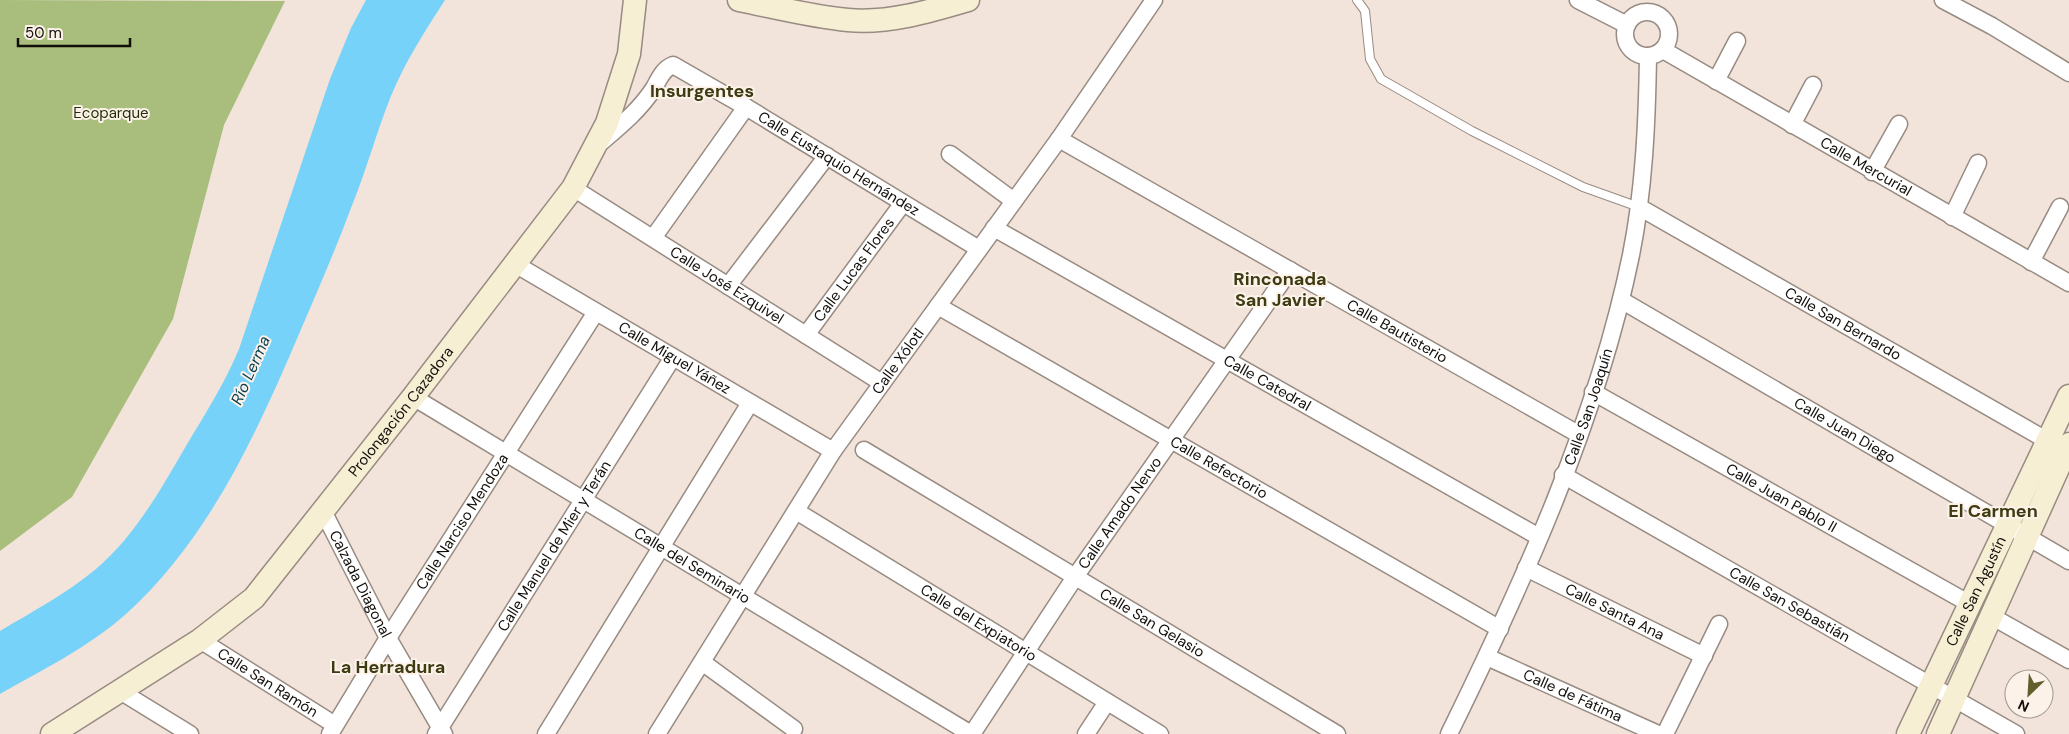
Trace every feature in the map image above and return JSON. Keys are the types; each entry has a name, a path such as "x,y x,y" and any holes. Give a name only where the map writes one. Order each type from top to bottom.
{"street":[{"name":"Prolongación Cazadora","path":"56,733 200,640 254,598 323,511 574,188 608,123 629,54 635,0"},
{"path":"739,0 849,21 930,12 968,0"},
{"name":"Calle Xólotl","path":"657,734 833,451 1059,139 1154,0"},
{"path":"1578,0 1627,25"},
{"path":"1943,0 1992,26 2069,73"},
{"path":"1644,7 1656,14 1667,25 1669,40 1655,53 1638,55 1627,44 1625,37 1627,25 1644,7"},
{"path":"1716,81 1737,41"},
{"name":"Calle San Joaquín","path":"1449,734 1500,629 1539,537 1593,392 1621,300 1639,207 1655,53"},
{"name":"Calle Mercurial","path":"1655,53 1716,81 1872,172 2069,283"},
{"name":"Calle Eustaquio Hernández","path":"596,147 629,119 651,93 667,68 673,65 746,107 979,249"},
{"path":"1792,125 1813,85"},
{"path":"652,238 746,107"},
{"path":"1872,172 1899,124"},
{"name":"Calle Bautisterio","path":"1059,139 1578,434"},
{"path":"950,154 1014,201"},
{"path":"728,286 826,156"},
{"path":"1952,217 1978,163"},
{"name":"Calle José Ezquivel","path":"574,188 882,384"},
{"name":"Calle Lucas Flores","path":"806,335 903,203"},
{"name":"Calle San Bernardo","path":"1639,207 2063,448"},
{"path":"2031,262 2060,207"},
{"name":"Calle Catedral","path":"994,228 1539,537"},
{"name":"Calle Miguel Yáñez","path":"515,264 833,451"},
{"name":"Calle Amado Nervo","path":"972,734 1075,577 1290,270"},
{"name":"Calle Juan Diego","path":"1621,300 2069,560"},
{"name":"Calle Refectorio","path":"938,306 1500,629"},
{"name":"Calle Narciso Mendoza","path":"332,730 388,638 596,312"},
{"name":"Calle Manuel de Mier y Terán","path":"440,732 672,357"},
{"name":"Calle Juan Pablo II","path":"1593,392 1970,604"},
{"name":"Calle San Agustín","path":"1938,734 2027,536 2063,448 2069,396"},
{"name":"Calle del Seminario","path":"413,397 972,734"},
{"path":"546,734 750,402"},
{"name":"Calle San Agustín","path":"1908,734 2008,525 2063,448"},
{"name":"Calle San Gelasio","path":"864,450 1337,734"},
{"name":"Calle San Sebastián","path":"1563,475 2016,734"},
{"name":"Calzada Diagonal","path":"323,511 388,638 440,732"},
{"name":"Calle del Expiatorio","path":"796,511 1160,734"},
{"name":"Calle Santa Ana","path":"1526,568 1704,656"},
{"path":"1991,616 2069,660"},
{"path":"1665,734 1719,624"},
{"name":"Calle San Ramón","path":"200,640 332,730"},
{"name":"Calle de Fátima","path":"1487,657 1658,734"},
{"path":"702,662 794,729"},
{"path":"120,691 190,734"},
{"path":"1086,734 1108,702"}],"lane":[{"path":"1357,0 1365,11 1370,59 1381,79 1472,131 1583,187 1639,207"}],"green space":[{"name":"Ecoparque","path":"0,0 285,1 224,125 173,319 72,497 0,551"}],"water":[{"name":"Río Lerma","path":"366,0 445,0 416,47 397,83 332,256 283,372 247,447 205,520 182,553 155,585 126,614 97,637 0,694 0,631 85,578 123,542 157,495 221,386 239,349 330,79 351,28"}],"district":[{"name":"Insurgentes","path":"702,91"},
{"name":"Rinconada San Javier","path":"1280,289"},
{"name":"El Carmen","path":"1993,511"},
{"name":"La Herradura","path":"388,667"}]}
